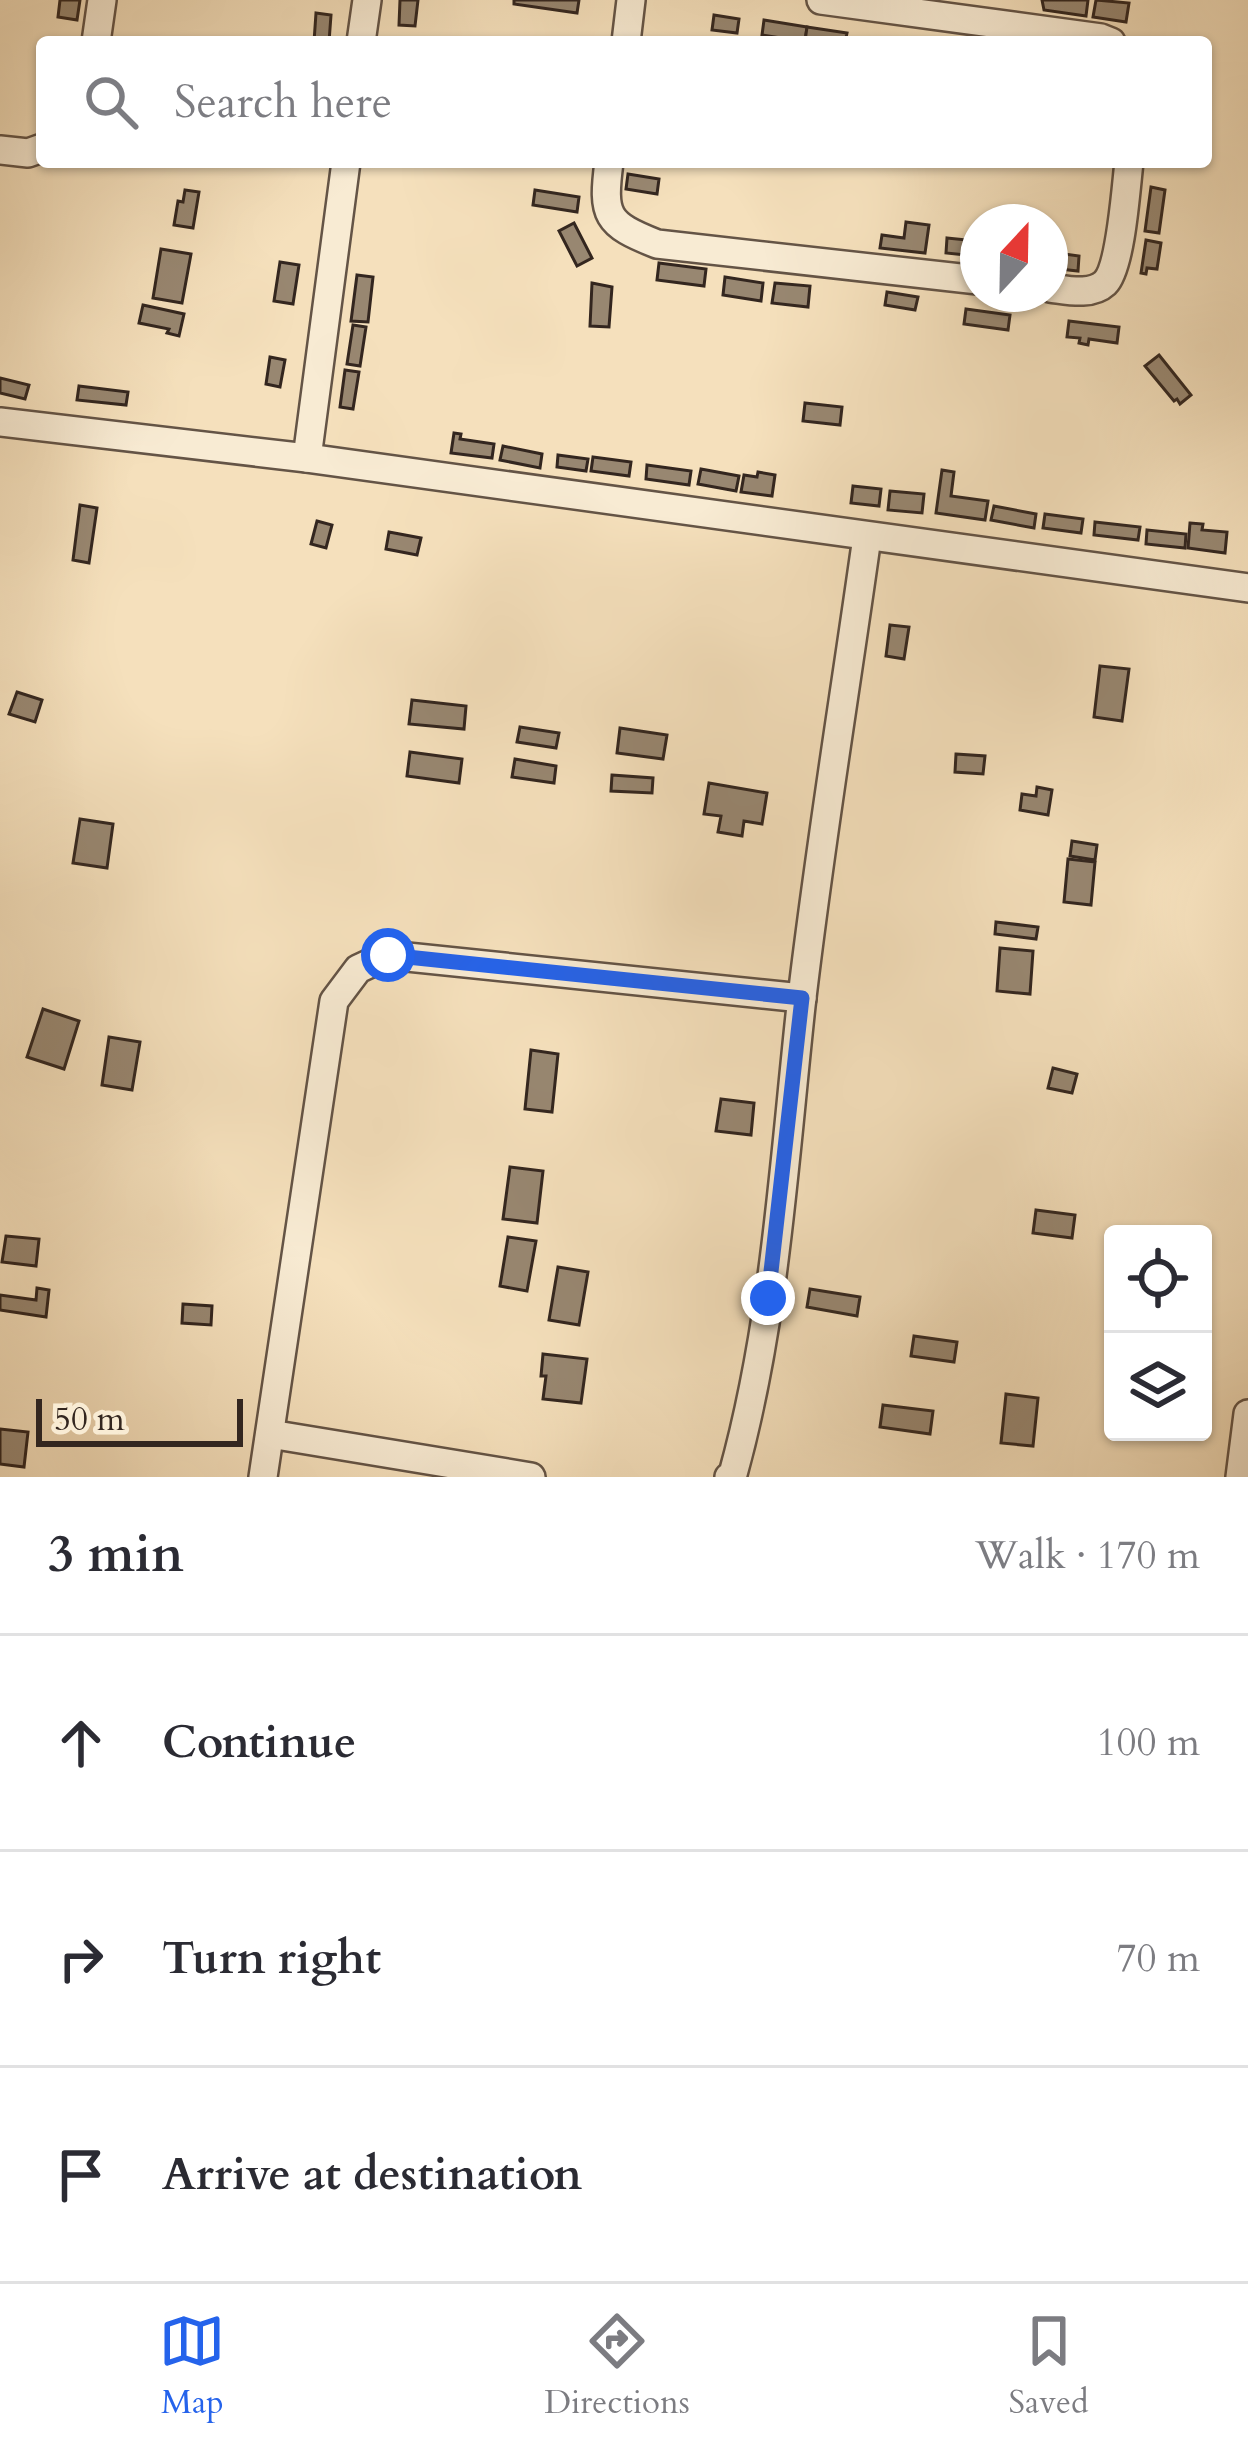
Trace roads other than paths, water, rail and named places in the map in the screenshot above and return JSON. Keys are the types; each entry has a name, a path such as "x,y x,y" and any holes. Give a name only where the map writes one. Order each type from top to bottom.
{"street":[{"path":"97,36 102,0"},
{"path":"363,36 367,0"},
{"path":"627,36 632,0"},
{"path":"821,0 1086,36"},
{"path":"0,150 36,150"},
{"path":"308,458 345,168"},
{"path":"608,168 604,194 611,219 657,244 960,278"},
{"path":"1068,290 1084,292 1106,283 1117,260 1128,168"},
{"path":"0,422 308,458 1248,588"},
{"path":"729,1477 746,1430 768,1298 802,998 867,537"},
{"path":"263,1477 334,1001 358,968 388,955 802,998"},
{"path":"1240,1477 1248,1414"},
{"path":"270,1434 531,1477"}]}
